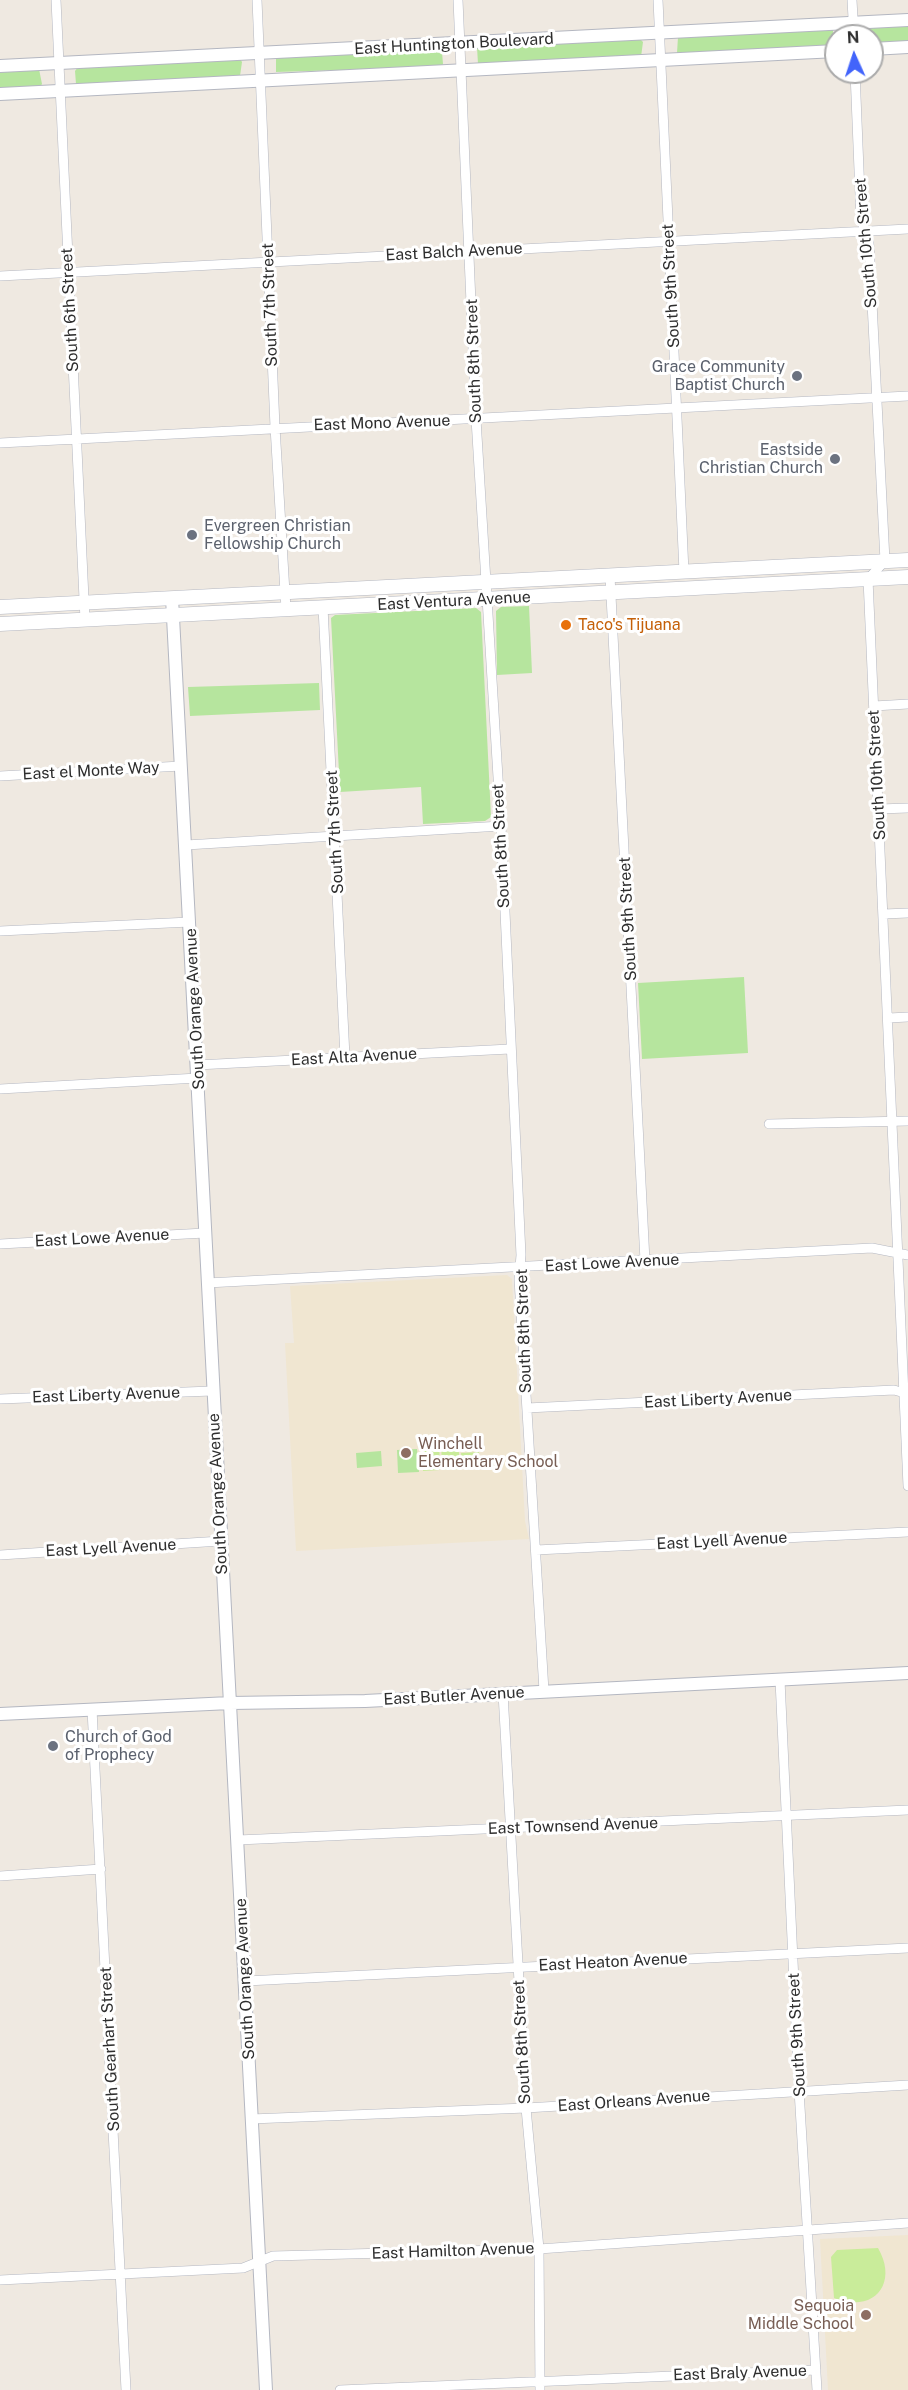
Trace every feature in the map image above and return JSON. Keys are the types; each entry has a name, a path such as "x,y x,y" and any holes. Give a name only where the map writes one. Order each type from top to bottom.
{"main road":[{"name":"East Ventura Avenue","path":"0,607 908,560"},
{"name":"East Ventura Avenue","path":"0,624 908,577"}],"street":[{"name":"South 6th Street","path":"56,0 85,620"},
{"name":"South 7th Street","path":"257,0 274,427 286,609"},
{"name":"South 8th Street","path":"458,0 471,250 476,419 501,826 527,1408 544,1691"},
{"name":"South 9th Street","path":"658,0 684,572"},
{"path":"852,0 854,24"},
{"name":"East Huntington Boulevard","path":"884,24 908,20"},
{"name":"East Huntington Boulevard","path":"0,66 660,33 824,30"},
{"path":"884,48 908,47"},
{"name":"East Huntington Boulevard","path":"0,94 824,52"},
{"name":"South 10th Street","path":"855,84 861,219 868,243 885,561"},
{"name":"East Balch Avenue","path":"0,276 908,228"},
{"name":"East Mono Avenue","path":"0,443 274,427 476,419 908,396"},
{"path":"868,579 885,561"},
{"name":"South 9th Street","path":"610,576 645,1261"},
{"name":"South 10th Street","path":"868,579 889,1018 897,1252 906,1394 908,1486"},
{"name":"South Orange Avenue","path":"172,598 175,615 212,1391 246,1981 266,2390"},
{"name":"South 7th Street","path":"323,607 345,1057"},
{"path":"874,706 908,704"},
{"name":"East el Monte Way","path":"0,776 181,766"},
{"path":"879,809 908,808"},
{"path":"186,845 501,826"},
{"path":"884,914 908,913"},
{"path":"0,931 190,922"},
{"path":"889,1018 908,1017"},
{"name":"East Alta Avenue","path":"0,1089 345,1057 510,1049"},
{"path":"770,1124 908,1120"},
{"name":"East Lowe Avenue","path":"0,1244 205,1233"},
{"name":"East Lowe Avenue","path":"207,1283 872,1248 908,1254"},
{"name":"East Liberty Avenue","path":"527,1408 894,1390 906,1394"},
{"name":"East Liberty Avenue","path":"0,1399 212,1391"},
{"name":"East Lyell Avenue","path":"536,1550 908,1532"},
{"name":"East Lyell Avenue","path":"0,1555 221,1542"},
{"name":"East Butler Avenue","path":"0,1714 230,1703 365,1701 908,1673"},
{"name":"South 9th Street","path":"780,1680 799,2090 817,2390"},
{"name":"South 8th Street","path":"503,1694 526,2108 539,2249 540,2385"},
{"name":"South Gearhart Street","path":"92,1709 126,2390"},
{"name":"East Townsend Avenue","path":"238,1840 908,1810"},
{"path":"0,1876 101,1869"},
{"name":"East Heaton Avenue","path":"246,1981 908,1948"},
{"name":"East Orleans Avenue","path":"251,2119 526,2108 908,2085"},
{"name":"East Hamilton Avenue","path":"0,2280 243,2268 273,2256 539,2249 807,2228 908,2223"},
{"name":"East Braly Avenue","path":"340,2390 540,2385 816,2370"}],"shaded area":[{"name":"Winchell Elementary School","path":"507,1275 512,1279 525,1521 529,1539 296,1551 285,1343 294,1343 290,1286"},
{"name":"Sequoia Middle School","path":"908,2235 908,2390 828,2390 820,2239"}],"green space":[{"path":"908,25 908,43 884,44 884,26"},
{"path":"824,29 824,47 677,53 678,37"},
{"path":"640,39 643,42 641,57 478,64 477,47"},
{"path":"438,49 442,52 441,67 276,72 276,58"},
{"path":"240,59 242,62 240,76 76,84 75,71 78,67"},
{"path":"39,69 42,84 40,87 0,90 0,71"},
{"path":"529,606 532,673 497,675 496,611 501,607"},
{"path":"476,608 481,612 491,817 485,821 423,824 421,787 340,792 331,618 335,615"},
{"path":"319,683 320,710 190,716 188,687"},
{"path":"744,977 748,1053 642,1059 638,983"},
{"path":"458,1438 460,1469 442,1470 441,1439"},
{"path":"439,1439 440,1470 423,1471 421,1440"},
{"path":"417,1449 419,1472 398,1473 397,1450"},
{"path":"381,1451 382,1466 357,1468 356,1453"},
{"path":"479,1452 480,1468 462,1469 461,1453"},
{"path":"878,2248 884,2261 885,2273 884,2284 879,2292 871,2299 860,2302 848,2302 834,2298 831,2257 837,2250"}],"place":[{"name":"Grace Community Baptist Church","path":"797,376"},
{"name":"Eastside Christian Church","path":"835,459"},
{"name":"Evergreen Christian Fellowship Church","path":"192,535"},
{"name":"Taco's Tijuana","path":"566,625"},
{"name":"Winchell Elementary School","path":"406,1453"},
{"name":"Church of God of Prophecy","path":"53,1746"},
{"name":"Sequoia Middle School","path":"866,2315"}]}
